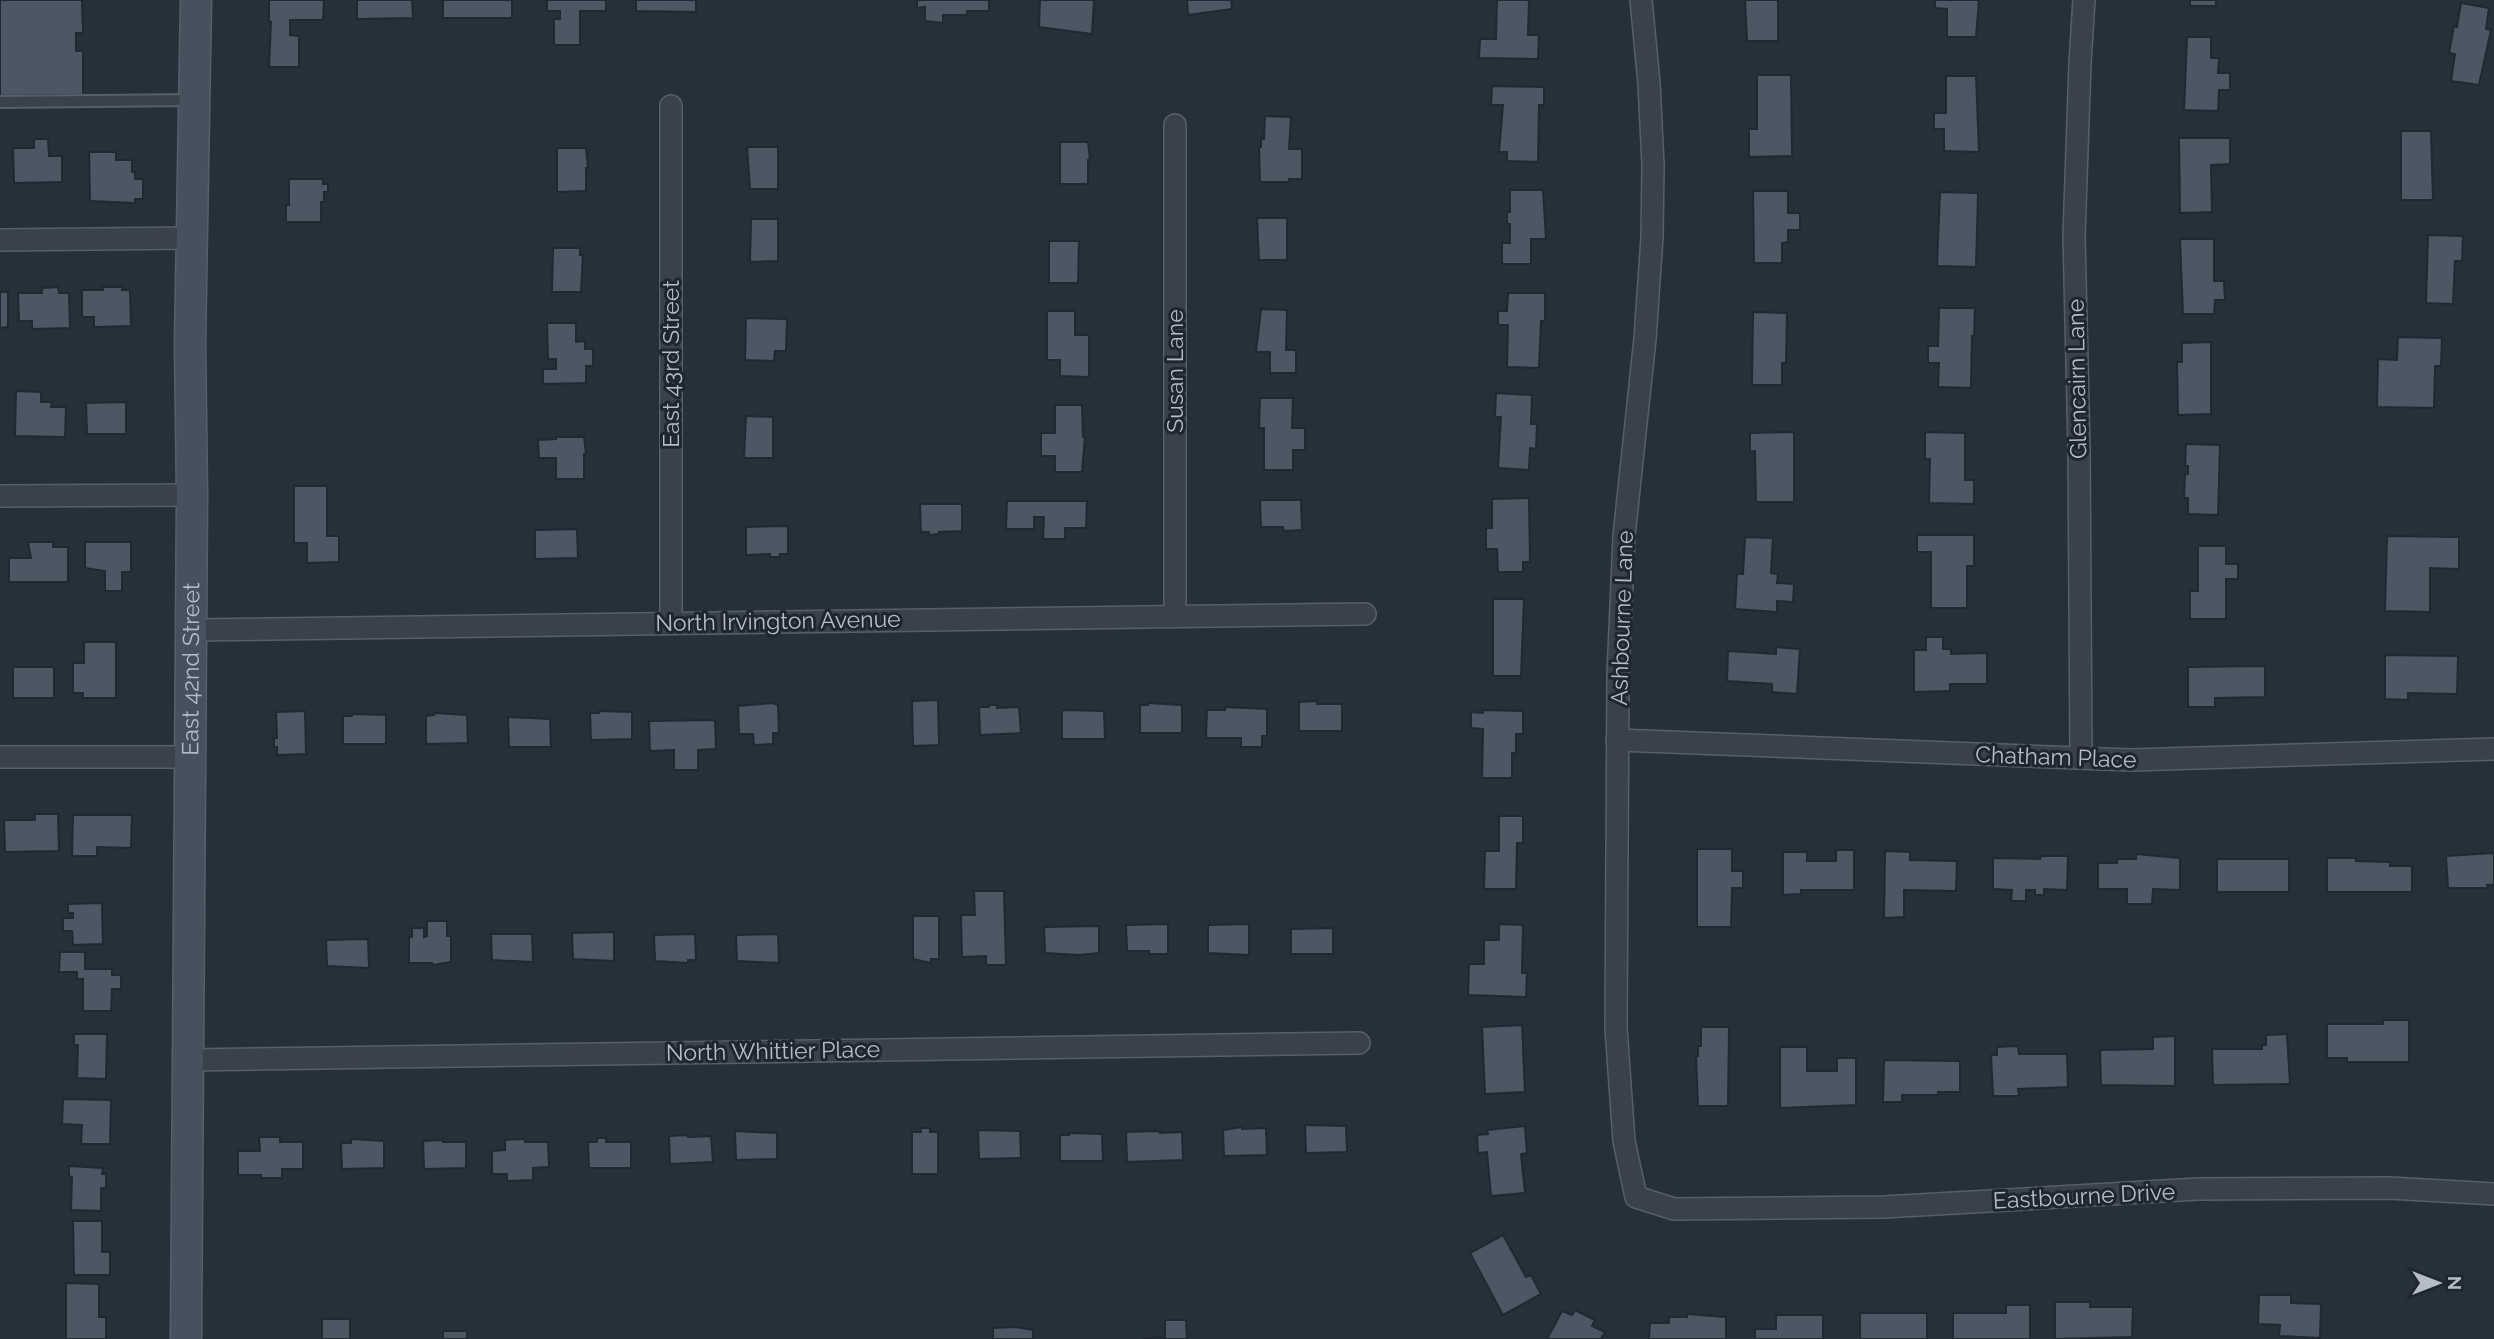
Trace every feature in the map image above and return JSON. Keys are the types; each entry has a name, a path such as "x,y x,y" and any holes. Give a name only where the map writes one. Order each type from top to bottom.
{"street":[{"name":"East 42nd Street","path":"186,1339 192,630 191,343 196,0"},
{"name":"Ashbourne Lane","path":"1641,0 1653,165 1652,237 1624,536 1617,740 1616,1028 1624,1141 1636,1197 1674,1209"},
{"name":"Glencairn Lane","path":"2081,758 2079,448 2074,236 2084,0"},
{"name":"East 43rd Street","path":"671,106 671,623"},
{"name":"Susan Lane","path":"1175,125 1175,616"},
{"path":"0,240 192,237"},
{"path":"0,496 192,495"},
{"name":"North Irvington Avenue","path":"192,630 1365,614"},
{"name":"Chatham Place","path":"1617,740 2131,760 2494,749"},
{"path":"0,757 191,757"},
{"name":"North Whittier Place","path":"188,1060 1359,1043"},
{"name":"Eastbourne Drive","path":"1674,1209 1884,1207 2198,1189 2390,1188 2494,1194"}],"lane":[{"path":"0,102 196,100"}],"building":[{"path":"0,0 82,0 83,33 76,33 76,51 83,51 83,95 0,96"},
{"path":"269,0 324,0 323,20 290,20 290,35 299,36 299,67 269,67"},
{"path":"357,0 412,0 413,18 357,19"},
{"path":"443,0 512,0 512,18 443,18"},
{"path":"547,0 606,0 606,11 580,11 580,45 554,45 554,19 560,19 560,11 547,11"},
{"path":"636,0 696,0 696,12 636,11"},
{"path":"917,0 989,0 989,11 943,15 943,23 925,21 925,7 917,8"},
{"path":"1040,0 1094,0 1092,34 1039,27"},
{"path":"1187,0 1231,0 1232,9 1188,15"},
{"path":"1497,0 1529,0 1528,35 1539,35 1538,59 1479,58 1480,39 1496,39"},
{"path":"1745,0 1778,0 1778,41 1747,41"},
{"path":"1935,0 1979,0 1976,37 1947,37 1947,9 1935,8"},
{"path":"2190,0 2216,0 2216,6 2190,6"},
{"path":"2461,3 2489,8 2486,29 2491,30 2479,85 2451,81 2455,54 2449,53"},
{"path":"2187,37 2211,37 2211,58 2219,58 2218,73 2230,73 2230,90 2219,90 2218,111 2184,110"},
{"path":"1757,75 1791,75 1792,156 1749,157 1749,129 1757,129"},
{"path":"1946,76 1976,76 1979,152 1944,151 1944,129 1934,129 1934,113 1946,113"},
{"path":"1492,86 1544,87 1544,105 1539,105 1538,162 1507,161 1507,152 1499,152 1503,105 1491,105"},
{"path":"1265,116 1291,117 1289,149 1302,149 1302,179 1260,182 1259,147 1261,139 1264,139"},
{"path":"2401,131 2431,131 2433,200 2401,200"},
{"path":"2179,138 2230,138 2230,164 2211,165 2212,212 2180,213"},
{"path":"34,139 48,139 49,156 62,156 62,182 14,183 13,148 34,148"},
{"path":"1060,142 1088,142 1088,184 1060,184"},
{"path":"747,147 778,147 778,189 750,189"},
{"path":"557,148 586,148 586,191 557,192"},
{"path":"89,152 116,152 116,160 132,160 135,179 143,179 143,199 135,199 135,203 90,201"},
{"path":"289,179 323,179 323,184 328,184 328,192 324,192 324,202 321,202 321,222 286,222"},
{"path":"1510,190 1543,190 1546,239 1531,239 1531,264 1502,264 1502,243 1510,243 1507,212 1510,212"},
{"path":"1753,191 1788,191 1788,213 1800,213 1800,230 1788,230 1788,242 1782,243 1782,263 1754,263"},
{"path":"1940,192 1978,193 1976,267 1937,266"},
{"path":"1257,218 1287,218 1287,260 1259,260"},
{"path":"751,219 778,219 778,261 750,262"},
{"path":"2428,235 2463,236 2462,261 2455,261 2453,304 2426,303"},
{"path":"2180,239 2214,239 2214,281 2224,281 2225,300 2215,300 2214,314 2183,314"},
{"path":"1049,241 1079,241 1078,283 1049,283"},
{"path":"553,248 580,248 580,255 583,255 581,292 552,292"},
{"path":"58,287 59,293 69,293 70,328 32,329 32,321 19,321 18,293 42,293 42,288"},
{"path":"102,287 122,287 122,290 130,290 131,326 94,327 94,317 82,317 82,290 103,290"},
{"path":"0,292 8,292 8,327 0,328"},
{"path":"1508,293 1545,293 1545,321 1541,321 1539,368 1507,367 1508,325 1498,325 1498,311 1507,311"},
{"path":"1939,308 1975,308 1971,388 1938,387 1939,363 1928,363 1928,346 1938,346"},
{"path":"1261,309 1287,310 1286,350 1296,350 1296,373 1270,373 1270,352 1256,352"},
{"path":"1047,311 1075,311 1075,335 1089,335 1089,377 1060,376 1060,360 1047,360"},
{"path":"1753,312 1787,313 1786,363 1782,363 1782,385 1752,385"},
{"path":"746,318 787,319 786,351 775,351 774,361 745,360"},
{"path":"547,323 576,323 576,342 585,341 585,349 593,349 593,366 586,366 586,383 543,384 543,369 556,369 556,359 548,359"},
{"path":"2398,337 2442,338 2441,366 2435,366 2434,408 2377,407 2378,359 2397,360"},
{"path":"2211,342 2211,414 2178,415 2177,362 2182,362 2182,343"},
{"path":"16,391 41,392 41,402 52,402 51,407 66,407 65,437 15,436"},
{"path":"1496,393 1532,395 1531,424 1537,424 1536,449 1530,448 1529,470 1498,468 1501,417 1495,417"},
{"path":"1260,398 1293,398 1292,428 1305,428 1305,450 1293,450 1293,470 1264,470 1264,428 1259,428"},
{"path":"126,402 126,434 87,434 86,403"},
{"path":"1055,405 1082,405 1085,437 1082,472 1055,472 1055,456 1041,456 1041,433 1055,433"},
{"path":"746,416 773,417 773,458 744,458"},
{"path":"1794,432 1794,502 1756,502 1755,451 1750,452 1750,433"},
{"path":"1925,432 1965,433 1965,480 1974,480 1974,504 1929,503 1930,459 1925,459"},
{"path":"584,437 584,479 556,479 556,458 539,458 538,440"},
{"path":"2186,444 2220,445 2218,515 2188,514 2188,498 2184,498 2185,474 2188,474 2188,466 2185,466"},
{"path":"294,486 327,486 327,536 339,536 339,562 307,563 307,543 294,543"},
{"path":"1529,498 1530,562 1523,562 1523,572 1498,572 1497,549 1486,549 1486,528 1492,528 1492,499"},
{"path":"1260,500 1301,500 1302,530 1284,531 1283,527 1261,527"},
{"path":"1007,501 1087,501 1086,528 1065,528 1065,539 1043,539 1044,517 1034,517 1034,529 1006,529"},
{"path":"920,504 962,504 962,531 929,535 929,532 921,532"},
{"path":"788,526 788,554 780,554 780,557 770,557 770,554 746,555 746,527"},
{"path":"577,529 578,558 535,559 535,530"},
{"path":"1917,535 1974,535 1974,566 1967,566 1967,608 1931,608 1931,552 1917,552"},
{"path":"2387,536 2459,537 2459,569 2430,568 2430,612 2385,611"},
{"path":"1745,537 1773,538 1771,573 1778,574 1777,583 1794,584 1793,602 1777,601 1777,612 1735,609 1737,574 1743,574"},
{"path":"28,542 53,542 53,547 68,547 68,582 9,582 9,558 31,558"},
{"path":"85,542 131,542 131,572 122,572 122,591 105,591 105,571 85,568"},
{"path":"2198,546 2226,546 2226,564 2238,564 2238,579 2226,579 2226,619 2190,619 2190,591 2198,591"},
{"path":"1493,599 1524,599 1521,676 1493,676"},
{"path":"1926,637 1943,637 1943,649 1951,649 1951,654 1987,653 1987,684 1950,684 1950,691 1914,692 1914,650 1926,650"},
{"path":"84,642 116,642 116,698 83,698 83,693 73,693 73,663 84,663"},
{"path":"1776,647 1800,649 1797,694 1772,692 1772,684 1727,681 1728,651 1776,654"},
{"path":"2385,655 2458,656 2457,694 2408,693 2408,700 2385,699"},
{"path":"2265,666 2265,697 2215,698 2215,707 2188,707 2188,667"},
{"path":"13,667 54,667 54,698 13,698"},
{"path":"938,700 939,745 913,746 912,701"},
{"path":"1317,701 1317,704 1342,704 1342,731 1299,731 1299,702"},
{"path":"773,703 778,705 779,733 773,733 773,744 754,745 753,734 739,734 738,706"},
{"path":"997,705 997,708 1019,707 1021,733 980,735 979,707"},
{"path":"1140,705 1182,705 1182,733 1140,733"},
{"path":"1225,707 1267,709 1267,736 1262,736 1262,747 1241,747 1241,738 1206,738 1207,710 1225,710"},
{"path":"1062,710 1104,711 1105,739 1062,739"},
{"path":"1483,710 1523,711 1523,734 1516,734 1516,753 1512,753 1512,778 1482,778 1483,729 1471,728 1471,712 1483,713"},
{"path":"305,711 306,754 277,755 277,747 274,747 274,738 277,738 276,712"},
{"path":"632,712 632,739 591,740 590,713"},
{"path":"434,713 467,715 468,743 426,744 426,716"},
{"path":"386,715 386,744 343,744 343,716"},
{"path":"508,717 550,719 551,747 509,747"},
{"path":"715,720 716,749 698,750 698,770 674,770 674,750 650,751 649,721"},
{"path":"35,814 58,814 59,851 5,852 4,820 35,820"},
{"path":"73,815 132,815 131,848 97,847 97,856 72,856"},
{"path":"1499,816 1523,816 1523,843 1517,843 1516,889 1484,889 1485,851 1499,851"},
{"path":"1697,849 1732,849 1732,871 1743,871 1743,888 1732,888 1731,927 1697,927"},
{"path":"1836,850 1854,850 1854,890 1801,890 1801,894 1783,895 1783,852 1807,852 1807,861 1836,861"},
{"path":"1885,851 1910,852 1910,860 1957,861 1956,891 1904,890 1904,917 1884,918"},
{"path":"2494,853 2494,885 2487,885 2488,888 2448,888 2446,856"},
{"path":"2136,854 2180,858 2180,890 2153,889 2152,904 2127,904 2127,889 2098,889 2098,863 2136,859"},
{"path":"2041,856 2068,856 2067,890 2044,889 2044,895 2035,895 2035,890 2026,890 2026,901 2011,901 2012,890 1993,889 1993,858 2040,859"},
{"path":"2327,858 2356,858 2356,861 2390,862 2390,866 2412,866 2412,892 2327,892"},
{"path":"2217,859 2289,859 2289,892 2217,892"},
{"path":"974,891 1004,891 1006,965 986,965 986,956 962,957 961,915 975,915"},
{"path":"102,903 103,944 73,945 72,931 63,931 63,918 73,918 73,913 68,913 68,904"},
{"path":"913,916 939,916 939,959 931,959 931,963 913,959"},
{"path":"427,921 447,921 447,936 451,936 451,962 433,965 409,963 409,937 412,937 412,928 424,928 424,937 427,936"},
{"path":"1168,924 1168,954 1127,951 1126,925"},
{"path":"1249,924 1249,955 1208,953 1208,925"},
{"path":"1499,924 1523,925 1522,973 1527,973 1526,997 1468,995 1469,964 1484,964 1484,940 1499,940"},
{"path":"1099,926 1099,953 1045,953 1044,927"},
{"path":"1333,928 1333,954 1291,954 1291,929"},
{"path":"614,932 614,961 573,959 572,933"},
{"path":"491,934 532,934 533,962 492,960"},
{"path":"695,934 696,960 688,960 688,963 655,961 654,935"},
{"path":"778,934 779,963 737,961 736,935"},
{"path":"368,939 369,968 327,966 326,940"},
{"path":"60,952 85,952 85,969 112,969 112,975 121,975 121,989 112,989 111,1011 83,1011 83,979 77,979 77,972 59,972"},
{"path":"2383,1020 2409,1020 2409,1062 2347,1062 2347,1058 2327,1058 2327,1024 2383,1024"},
{"path":"1522,1025 1525,1092 1485,1094 1482,1027"},
{"path":"1701,1027 1729,1027 1728,1106 1698,1106 1696,1056 1698,1046 1701,1046"},
{"path":"74,1034 107,1034 106,1079 77,1078 78,1045 74,1045"},
{"path":"2287,1034 2290,1084 2213,1085 2212,1049 2262,1049 2262,1045 2266,1045 2266,1035"},
{"path":"2175,1036 2175,1086 2101,1085 2100,1050 2153,1049 2153,1037"},
{"path":"2018,1046 2019,1054 2067,1054 2068,1087 2018,1089 2019,1096 1993,1096 1991,1055 1997,1055 1997,1047"},
{"path":"1780,1047 1807,1047 1807,1071 1837,1071 1837,1058 1856,1058 1856,1105 1780,1108"},
{"path":"1884,1060 1960,1061 1960,1092 1902,1095 1902,1102 1883,1102"},
{"path":"63,1099 111,1100 110,1144 81,1144 82,1125 62,1124"},
{"path":"1305,1125 1346,1126 1347,1152 1306,1153"},
{"path":"1525,1126 1527,1153 1521,1154 1525,1193 1491,1196 1487,1152 1478,1153 1477,1135 1488,1134 1487,1130"},
{"path":"1242,1127 1266,1128 1267,1155 1224,1156 1223,1130"},
{"path":"921,1128 938,1132 938,1174 912,1174 912,1132 921,1132"},
{"path":"978,1130 1020,1131 1021,1158 979,1159"},
{"path":"735,1131 777,1133 777,1159 736,1160"},
{"path":"1126,1132 1182,1132 1183,1160 1127,1162"},
{"path":"1102,1134 1103,1161 1060,1161 1060,1135"},
{"path":"669,1136 711,1136 713,1162 670,1164"},
{"path":"259,1137 280,1137 280,1142 303,1142 303,1169 282,1169 282,1178 238,1175 238,1151 260,1151"},
{"path":"597,1138 606,1138 606,1142 631,1142 631,1168 589,1168 588,1142 597,1142"},
{"path":"351,1139 384,1141 384,1168 342,1169 341,1143 351,1143"},
{"path":"525,1139 525,1142 548,1142 549,1167 533,1168 533,1180 507,1181 507,1174 492,1174 492,1151 505,1150 505,1140"},
{"path":"423,1141 466,1142 466,1168 424,1169"},
{"path":"69,1166 103,1168 106,1188 101,1188 101,1211 71,1210 72,1177 69,1176"},
{"path":"73,1221 102,1221 102,1252 110,1252 110,1275 74,1275"},
{"path":"1503,1235 1526,1277 1531,1275 1541,1294 1503,1315 1470,1253"},
{"path":"66,1283 99,1284 99,1317 106,1317 106,1339 66,1339"},
{"path":"2259,1295 2291,1295 2291,1303 2321,1304 2320,1338 2279,1336 2280,1325 2258,1324"},
{"path":"2055,1302 2090,1302 2090,1307 2133,1307 2132,1337 2055,1339"},
{"path":"2006,1305 2030,1305 2030,1339 1953,1339 1953,1313 2006,1313"},
{"path":"1575,1310 1595,1320 1592,1326 1605,1332 1601,1339 1547,1339 1562,1311 1572,1315"},
{"path":"1860,1313 1927,1313 1927,1339 1860,1339"},
{"path":"1687,1314 1726,1317 1726,1339 1649,1339 1650,1323 1669,1323 1669,1317 1687,1317"},
{"path":"1776,1315 1823,1315 1823,1339 1755,1339 1755,1329 1776,1329"},
{"path":"322,1319 350,1319 350,1339 322,1339"},
{"path":"1165,1320 1186,1320 1187,1339 1141,1339 1165,1337"},
{"path":"1016,1327 1033,1330 1033,1339 993,1339 993,1328"},
{"path":"443,1331 467,1331 467,1339 443,1339"}]}
